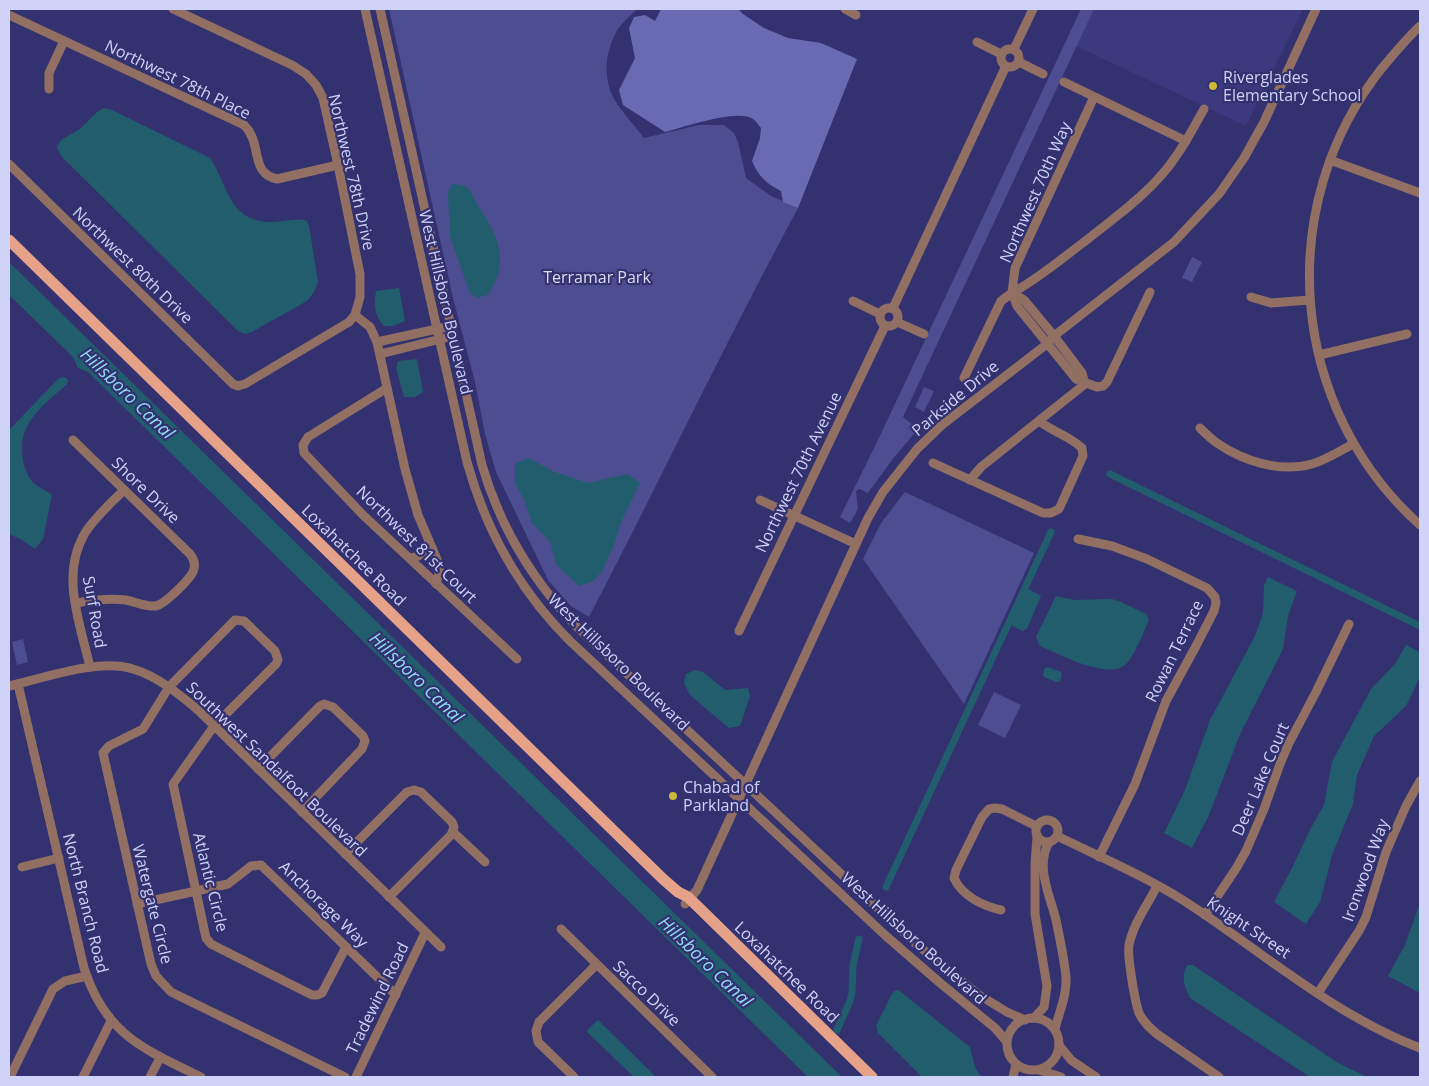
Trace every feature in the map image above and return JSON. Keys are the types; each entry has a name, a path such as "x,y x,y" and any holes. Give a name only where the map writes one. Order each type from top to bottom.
{"main road":[{"name":"Loxahatchee Road","path":"9,240 678,892 861,1077"},
{"name":"Loxahatchee Road","path":"687,902 872,1077"}],"street":[{"name":"Northwest 78th Drive","path":"174,9 292,65 306,74 316,85 322,98 338,166 360,274 360,297 355,314"},
{"name":"West Hillsboro Boulevard","path":"365,9 466,462 476,495 495,538 514,573 538,606 562,632 886,936 996,1028 1007,1042"},
{"name":"West Hillsboro Boulevard","path":"380,9 488,484 502,519 526,563 551,598 577,627 879,910 944,968 987,1000 1030,1019"},
{"path":"845,9 856,14"},
{"path":"1014,49 1033,9"},
{"name":"Parkside Drive","path":"687,902 697,890 868,518 883,492 917,449 942,425 1048,344 1054,336 1174,242 1219,194 1244,158 1264,122 1316,9"},
{"name":"Northwest 78th Place","path":"9,15 244,125 251,131 260,169 267,177 277,179 338,166"},
{"path":"1420,26 1371,82 1354,107 1340,135 1330,160 1313,221 1309,251 1309,300 1313,331 1326,384 1353,444 1392,497 1420,525"},
{"path":"49,89 50,73 64,41"},
{"path":"977,42 1001,54"},
{"path":"1001,54 1008,49 1014,49"},
{"path":"1001,54 1001,61 1006,66 1013,67 1018,62 1019,55 1014,49"},
{"path":"1018,62 1043,74"},
{"path":"893,308 1006,66"},
{"path":"1064,82 1186,141"},
{"name":"Northwest 70th Way","path":"1012,293 1015,268 1094,97"},
{"path":"964,378 1001,301 1034,281 1139,197 1158,179 1186,141 1204,109"},
{"path":"1330,160 1420,193"},
{"name":"Northwest 80th Drive","path":"9,164 233,384 238,386 245,384 335,331 349,322 355,314"},
{"path":"1012,293 1017,306 1027,310 1054,336 1075,370 1076,379 1096,387 1103,386 1107,382 1150,292"},
{"path":"1251,297 1271,303 1309,300"},
{"path":"853,301 880,314"},
{"path":"880,314 884,310 893,308"},
{"path":"880,314 881,322 885,326 890,327 897,322 898,313 893,308"},
{"path":"1027,310 1048,344 1075,370"},
{"path":"355,314 370,327 377,342 405,469 418,515 439,564 436,584"},
{"path":"897,322 924,334"},
{"path":"377,342 451,326"},
{"name":"Northwest 70th Avenue","path":"739,631 885,326"},
{"path":"1319,355 1407,334"},
{"path":"380,354 453,336"},
{"path":"970,480 981,467 1085,384"},
{"name":"Northwest 81st Court","path":"387,388 308,437 303,445 304,453 363,514 517,659"},
{"path":"933,462 1043,513 1051,513 1059,508 1083,456 1082,448 1075,441 1049,428 1039,420"},
{"path":"1200,428 1216,443 1232,452 1264,464 1279,467 1312,464 1353,444"},
{"name":"Shore Drive","path":"73,440 190,554 194,564 191,576 166,601 157,606 115,600 76,603"},
{"name":"Surf Road","path":"90,667 72,587 72,570 80,543 95,520 124,490"},
{"path":"760,500 856,544"},
{"name":"Rowan Terrace","path":"1078,539 1112,546 1147,559 1207,588 1215,597 1216,603 1196,646 1166,701 1135,784 1099,857"},
{"path":"411,558 420,556 427,550 429,541"},
{"name":"Atlantic Circle","path":"169,687 235,620 244,621 275,651 278,660 214,726 173,784 206,938 211,944 312,995 322,993 346,946"},
{"name":"Deer Lake Court","path":"1205,915 1246,851 1289,743 1349,624"},
{"name":"Southwest Sandalfoot Boulevard","path":"14,685 90,667 112,665 134,669 169,687 184,698 214,726 441,947"},
{"name":"North Branch Road","path":"14,685 59,858 87,976 95,994 111,1021 129,1039 160,1058 201,1077"},
{"name":"Watergate Circle","path":"169,687 143,729 109,746 103,754 151,964 156,976 163,986 171,992 345,1077"},
{"path":"258,769 324,704 333,707 363,736 365,740 362,750 302,812"},
{"name":"Ironwood Way","path":"1318,993 1359,931 1366,917 1388,845 1420,781"},
{"path":"345,854 412,790 420,792 452,822 453,832 485,862"},
{"path":"1001,910 982,904 960,887 954,878 956,870 982,817 989,809 1002,809 1036,826"},
{"path":"1036,826 1043,820 1052,821 1058,827 1057,836 1049,842 1044,855 1044,878 1057,923 1066,980 1064,1000 1055,1030"},
{"path":"1036,826 1037,837 1034,869 1035,914 1047,986 1044,1007 1030,1019 1018,1024 1012,1030 1007,1042 1009,1054 1026,1074 1046,1067 1057,1055 1060,1045"},
{"path":"389,897 453,832"},
{"name":"Knight Street","path":"1057,836 1157,886 1205,915 1365,1023 1420,1048"},
{"path":"1037,837 1042,841 1049,842"},
{"path":"22,867 59,858"},
{"name":"Anchorage Way","path":"137,904 228,884 252,866 260,865 396,995"},
{"path":"1157,886 1132,934 1129,945 1128,956 1139,1013 1148,1027 1156,1034 1219,1077"},
{"name":"Sacco Drive","path":"561,929 712,1077"},
{"name":"Tradewind Road","path":"356,1077 425,933"},
{"path":"574,1077 538,1042 536,1031 539,1022 596,965"},
{"path":"10,1077 53,989 65,981 87,976"},
{"path":"1030,1019 1046,1021 1055,1030 1060,1045 1072,1060 1096,1077"},
{"path":"83,1077 111,1021"},
{"path":"150,1077 160,1058"},
{"path":"1014,1077 1016,1064"},
{"path":"1040,1070 1061,1077"}],"shaded area":[{"path":"661,9 738,9 764,28 788,38 821,43 857,59 798,208 783,202 781,191 764,179 754,166 752,161 760,138 761,128 753,119 746,116 724,117 665,132 623,105 619,90 635,58 629,28 634,17 645,15 655,21"},
{"name":"Riverglades Elementary School","path":"1094,9 1303,9 1246,126 1076,46"}],"green space":[{"name":"Terramar Park","path":"389,9 637,9 620,26 614,37 608,54 607,80 613,97 644,138 699,125 724,125 734,133 738,142 746,178 771,196 798,208 589,617 571,606 548,580 496,472 485,434 475,382 453,298"},
{"path":"1081,9 1094,9 903,417 918,429 868,493 859,489 856,491 858,509 850,523 840,517"},
{"path":"1192,257 1202,262 1192,282 1182,278"},
{"path":"924,387 934,391 924,412 915,407"},
{"path":"905,492 1034,553 964,704 863,559 881,523"},
{"path":"23,639 28,662 17,665 12,642"},
{"path":"994,692 1021,705 1005,738 978,725"}],"water":[{"path":"104,108 112,110 210,158 230,199 245,215 255,220 269,222 307,221 318,282 314,292 307,301 252,332 245,334 238,331 61,156 57,147 61,140 80,129 97,112"},
{"path":"453,184 468,188 492,228 499,250 499,272 487,295 478,298 470,293 450,236 448,192"},
{"name":"Hillsboro Canal","path":"9,262 842,1077 808,1077 88,372 78,368 73,357 9,295"},
{"path":"399,288 405,321 393,326 384,326 378,318 376,310 376,291"},
{"path":"417,359 423,392 415,397 404,397 396,368 398,361"},
{"path":"65,377 68,380 67,384 43,406 29,423 22,442 23,460 28,476 35,484 52,495 43,539 35,549 9,534 9,430 59,378"},
{"path":"528,458 555,472 588,483 627,474 640,483 621,522 603,570 592,582 579,586 556,564 550,541 532,523 524,500 515,483 515,464"},
{"path":"1268,577 1297,591 1288,616 1283,649 1240,734 1209,815 1192,848 1164,833 1185,790 1210,720 1255,636 1263,613 1264,585"},
{"path":"1025,587 1041,596 1027,629 1023,631 1008,624"},
{"path":"1056,596 1074,600 1112,599 1146,614 1149,619 1147,624 1136,649 1126,664 1118,668 1096,668 1071,660 1040,646 1036,637"},
{"path":"1406,645 1420,652 1420,677 1406,706 1374,736 1357,775 1353,804 1332,855 1320,902 1306,924 1274,902 1324,805 1332,762 1371,689 1395,664"},
{"path":"1048,667 1061,672 1060,681 1056,682 1044,677 1045,668"},
{"path":"695,670 703,672 725,690 748,688 750,696 740,726 729,728 690,695 684,683 686,674"},
{"path":"1420,903 1420,993 1388,976 1405,945"},
{"path":"1187,965 1193,965 1338,1063 1367,1077 1310,1077 1190,998 1184,982"},
{"path":"897,990 970,1047 975,1067 981,1077 922,1077 878,1033 876,1026 893,992"},
{"path":"598,1020 656,1077 634,1077 588,1033 587,1030"}],"waterway":[{"path":"1110,474 1420,626"},
{"path":"886,887 1051,532"},
{"path":"837,1030 852,993 853,965 859,939"}],"place":[{"name":"Riverglades Elementary School","path":"1213,86"},
{"name":"Chabad of Parkland","path":"673,796"}]}
